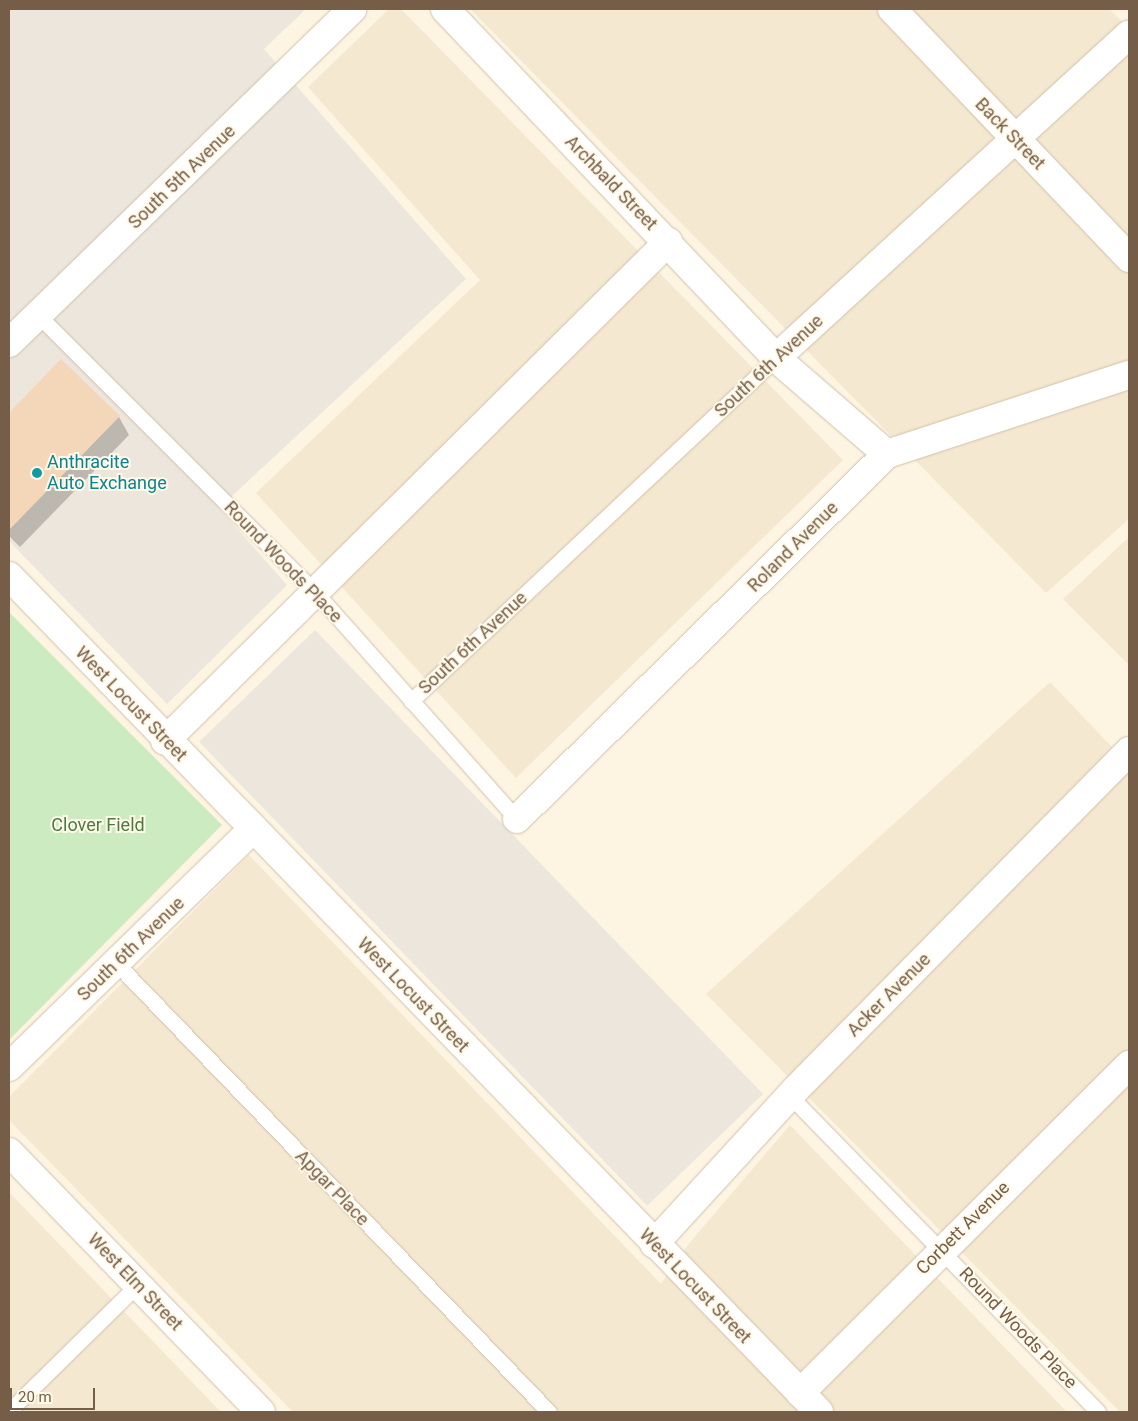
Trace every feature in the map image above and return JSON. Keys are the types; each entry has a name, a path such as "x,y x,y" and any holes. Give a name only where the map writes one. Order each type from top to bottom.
{"street":[{"name":"South 5th Avenue","path":"9,343 39,316 353,9"},
{"name":"Archbald Street","path":"445,9 776,358 887,454"},
{"name":"Back Street","path":"892,9 1129,258"},
{"name":"South 6th Avenue","path":"776,358 1129,34"},
{"path":"166,741 317,594 668,242"},
{"name":"Roland Avenue","path":"517,819 887,454 1129,375"},
{"name":"West Locust Street","path":"9,576 252,830 819,1412"},
{"name":"Acker Avenue","path":"654,1244 790,1096 1129,751"},
{"name":"South 6th Avenue","path":"9,1067 252,830"},
{"name":"Corbett Avenue","path":"800,1393 942,1248 1129,1065"},
{"name":"West Elm Street","path":"9,1152 261,1412"}],"lane":[{"name":"Round Woods Place","path":"39,316 317,594 410,701 517,819"},
{"name":"South 6th Avenue","path":"410,701 776,358"},
{"name":"Apgar Place","path":"116,964 549,1412"},
{"name":"Round Woods Place","path":"790,1096 942,1248 1098,1412"},
{"path":"9,1411 138,1285"}],"shaded area":[{"name":"Anthracite Auto Exchange","path":"9,9 306,9 264,49 466,279 219,508 287,585 167,704 9,541"},
{"path":"389,9 401,9 843,460 516,778 256,493 480,280 308,87"},
{"path":"470,9 1109,9 1129,28 1129,519 1046,593"},
{"path":"1129,537 1129,665 1063,599"},
{"path":"315,630 763,1094 647,1206 199,742"},
{"path":"1050,682 1129,765 1129,1412 1120,1412 706,994"},
{"path":"249,855 661,1284 691,1241 790,1125 1067,1412 293,1412 9,1120 9,1097"},
{"path":"9,1192 221,1412 9,1412"}],"green space":[{"name":"Clover Field","path":"9,612 222,825 9,1040"}],"building":[{"name":"Anthracite Auto Exchange","path":"61,359 120,416 9,530 9,413"}],"place":[{"name":"Anthracite Auto Exchange","path":"37,473"}]}
